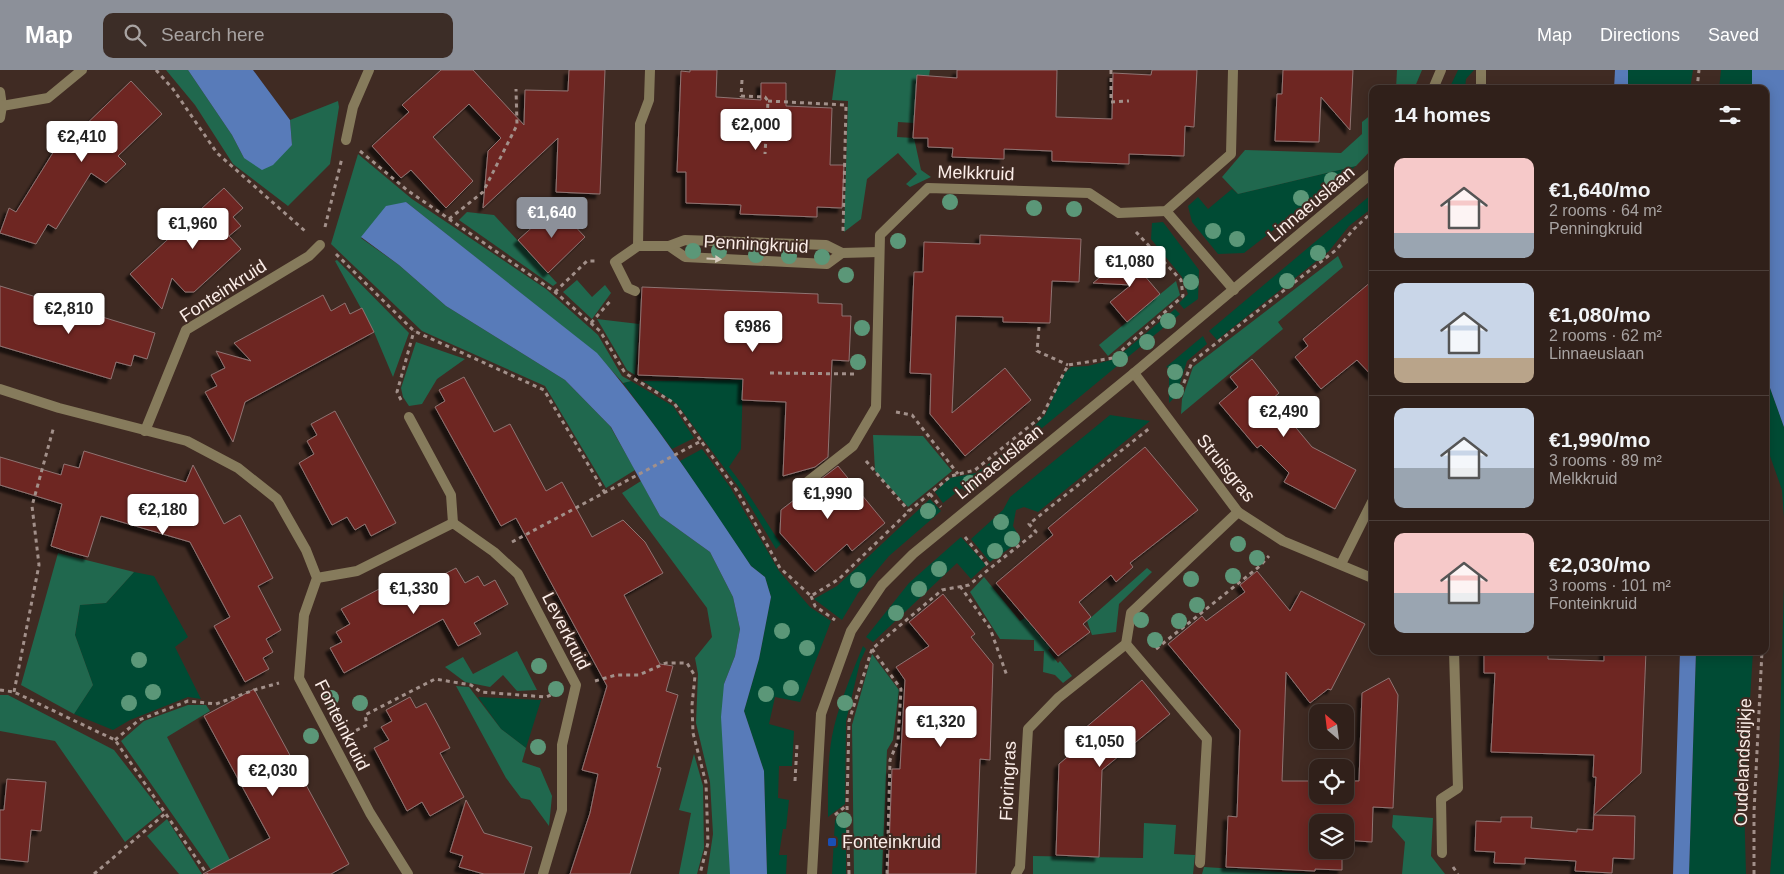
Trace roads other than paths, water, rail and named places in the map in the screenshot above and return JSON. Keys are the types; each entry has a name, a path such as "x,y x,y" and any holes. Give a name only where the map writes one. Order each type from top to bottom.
{"street":[{"path":"2,106 48,98 82,70"},
{"path":"346,140 353,107 369,70"},
{"path":"635,291 628,288 615,262 638,246 640,124 649,100 650,70"},
{"path":"1232,70 1232,154 1166,211 1234,290"},
{"path":"1435,85 1441,70"},
{"path":"1481,70 1481,85"},
{"path":"0,92 2,106 0,118"},
{"name":"Linnaeuslaan","path":"812,874 821,714 851,631 882,585 913,554 1134,373 1369,176"},
{"name":"Melkkruid","path":"806,483 853,446 876,408 878,252 880,234 928,188 1089,193 1119,213 1166,211"},
{"name":"Penningkruid","path":"638,246 669,246 685,240 826,245 842,253 878,252"},
{"name":"Fonteinkruid","path":"145,431 186,330 309,256 320,245"},
{"name":"Penningkruid","path":"669,246 685,257 827,264 842,253"},
{"name":"Struisgras","path":"1134,373 1238,512 1283,541 1369,577"},
{"path":"0,389 59,408 187,441 238,468 277,499 306,550 316,578 357,571 453,523 451,496 408,417"},
{"path":"1341,564 1369,508"},
{"path":"1200,863 1207,739 1126,644 1131,613 1238,512"},
{"name":"Leverkruid","path":"453,523 494,552 518,574 576,685 562,745 562,810 543,874"},
{"name":"Fonteinkruid","path":"316,578 304,615 299,678 370,814 408,874"},
{"name":"Fioringras","path":"1016,874 1020,867 1028,729 1058,698 1126,644"},
{"path":"1442,853 1441,800 1458,788 1454,655"}],"water":[{"path":"188,70 253,70 290,120 292,145 273,165 262,170 244,158 232,135"},
{"path":"1615,70 1628,70 1628,85 1614,85"},
{"path":"1752,70 1784,70 1784,427 1769,385 1769,85 1752,85"},
{"path":"406,202 597,353 658,430 751,566 765,577 771,597 759,659 744,711 764,771 767,874 730,874 721,717 724,684 735,656 740,629 733,597 710,552 660,516 611,427 565,380 446,306 399,265 361,237 386,206"},
{"path":"1680,655 1696,655 1689,874 1673,874"}],"place":[{"name":"Fonteinkruid","path":"832,842"}]}
